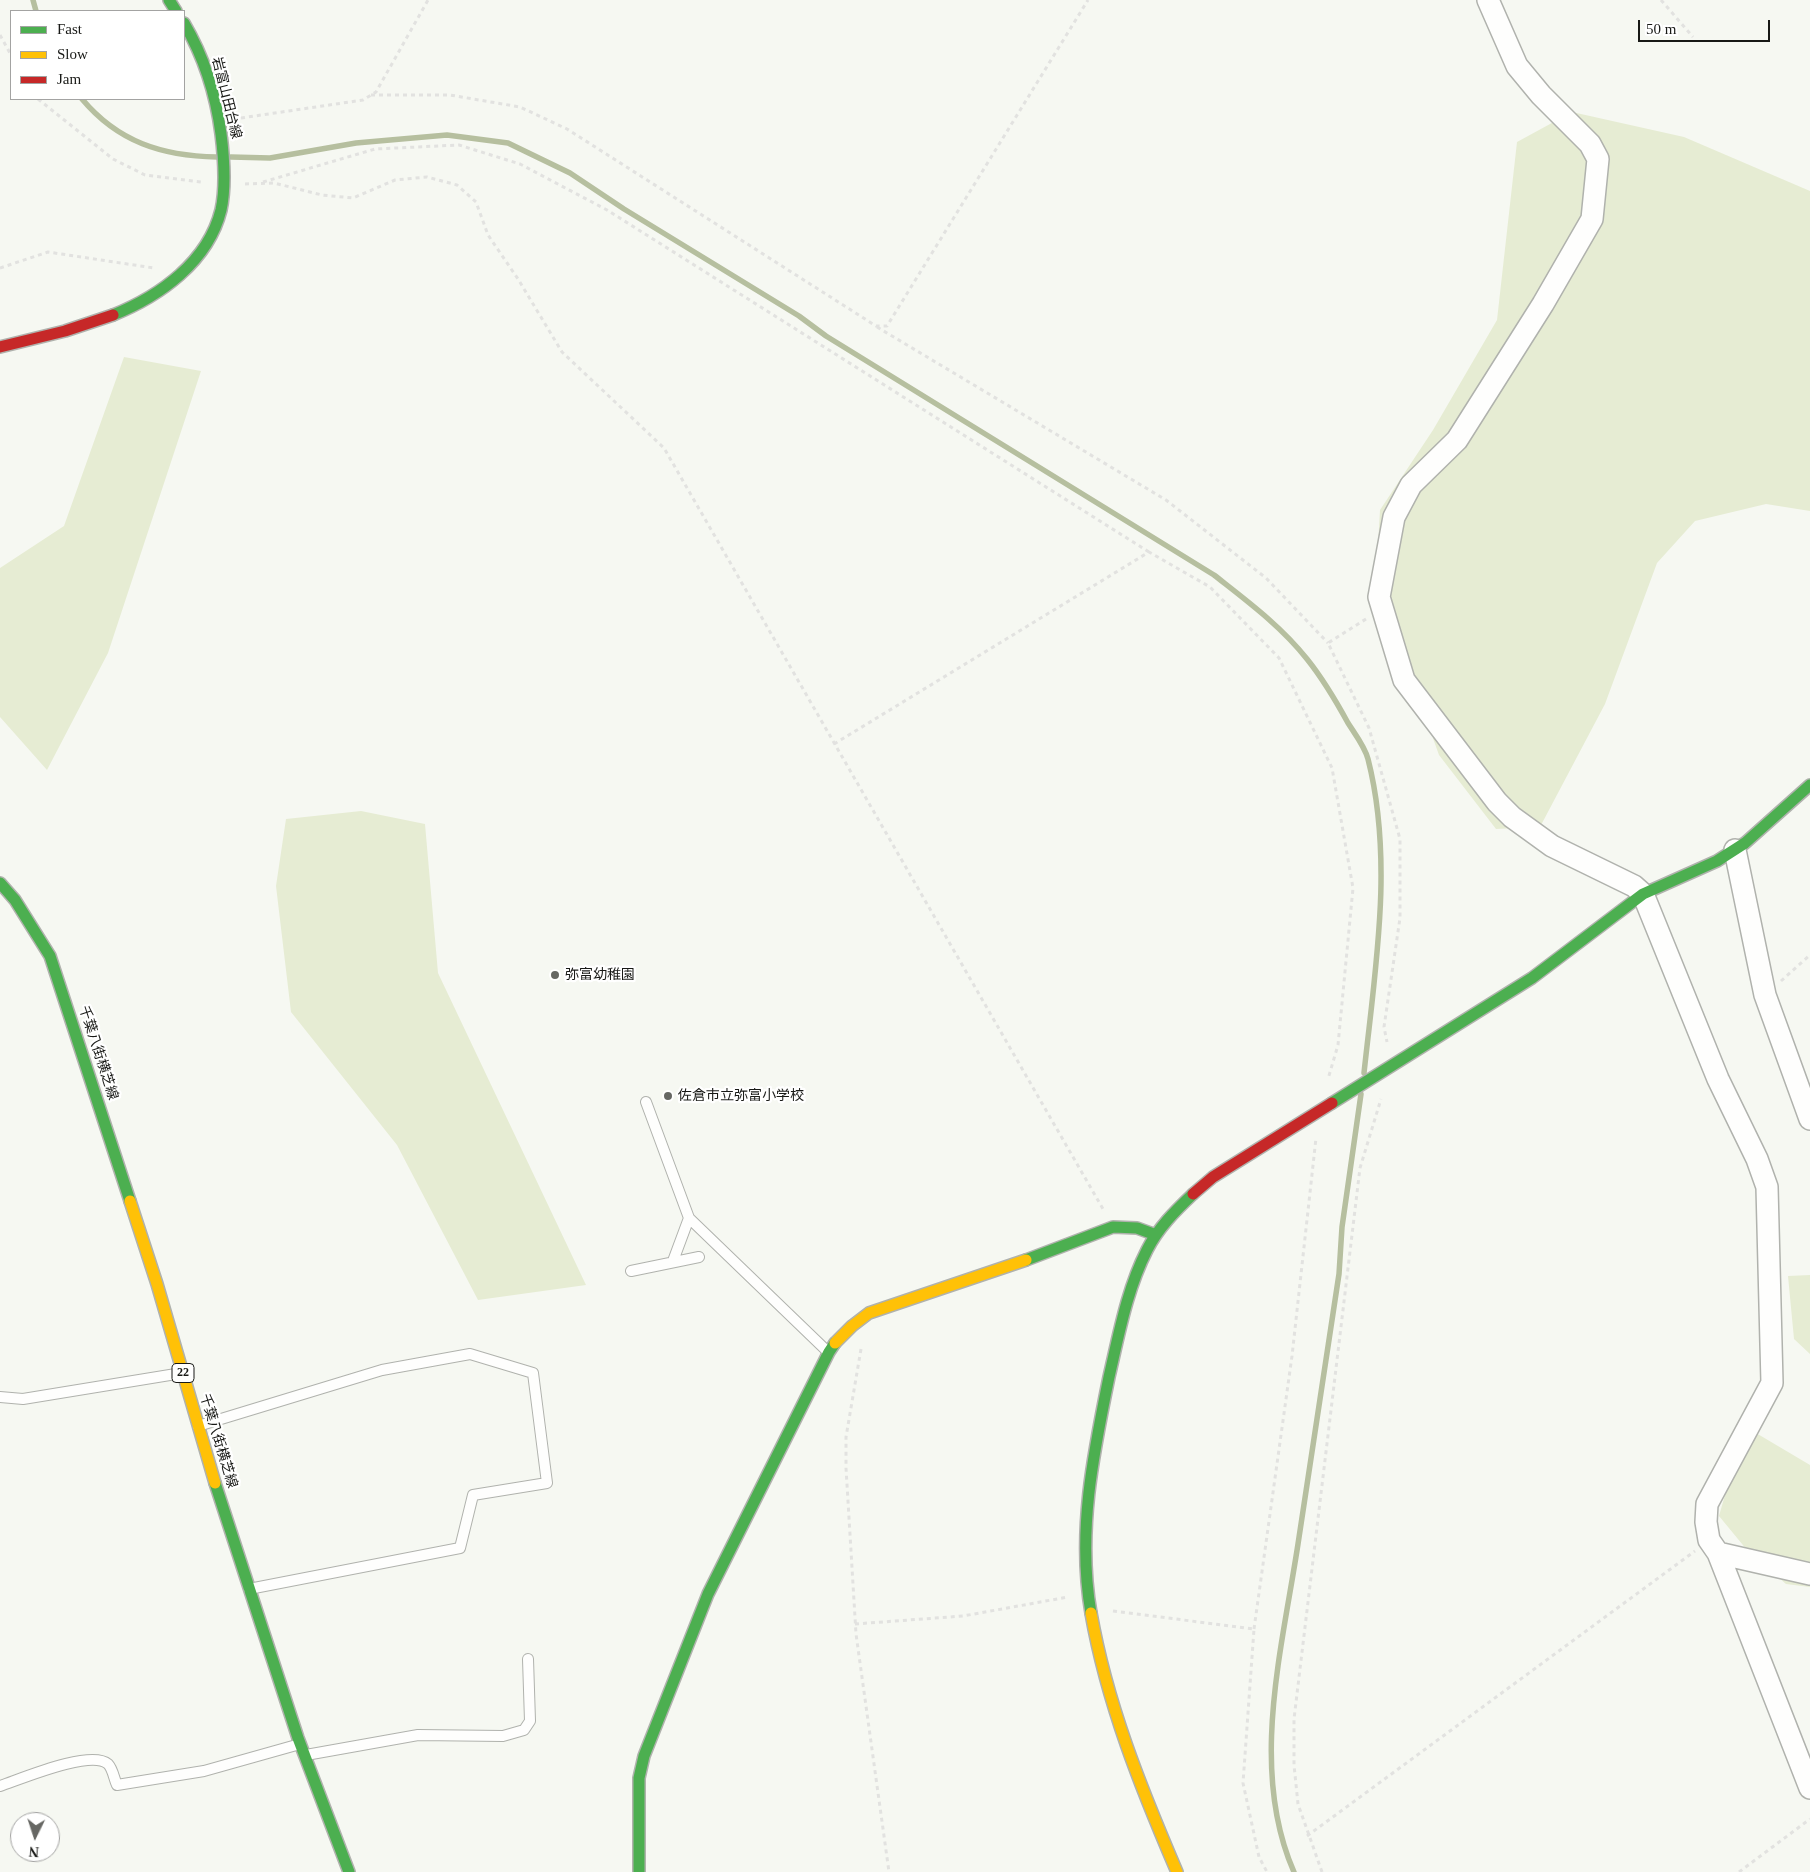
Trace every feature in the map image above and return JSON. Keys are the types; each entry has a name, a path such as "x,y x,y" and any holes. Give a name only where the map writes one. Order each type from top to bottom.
{"street":[{"path":"1488,0 1517,66 1541,95 1590,144 1598,159 1592,219 1543,304 1457,440 1410,485 1394,517 1379,597 1404,680 1497,802 1512,817 1552,846 1634,886 1643,894 1718,1079 1757,1159 1767,1188 1772,1383 1707,1504 1706,1522 1714,1547 1810,1788"},
{"name":"岩富山田台線","path":"0,347 96,322 150,299 176,281 202,252 220,215 223,184 223,138 209,83 193,37 185,25"},
{"path":"1177,1872 1124,1746 1097,1655 1086,1579 1086,1507 1092,1461 1124,1310 1156,1235 1187,1200 1213,1177 1532,978 1643,894 1717,861 1745,843 1810,785"},
{"path":"1734,850 1765,995 1810,1119"},
{"name":"千葉八街横芝線","path":"0,883 15,900 50,956 92,1082 183,1373 196,1426 248,1590 301,1744 349,1872"},
{"path":"639,1872 639,1778 644,1756 708,1594 829,1352 851,1325 869,1313 1037,1256 1113,1227 1137,1228 1156,1235"},
{"path":"1714,1547 1810,1574"}],"lane":[{"path":"646,1102 689,1218 829,1352"},
{"path":"673,1261 689,1218"},
{"path":"631,1271 699,1257"},
{"path":"196,1426 382,1370 470,1354 533,1372 547,1483 473,1495 460,1548 248,1590"},
{"path":"0,1398 23,1399 183,1373"},
{"path":"305,1755 418,1735 503,1736 524,1730 530,1721 528,1659"},
{"path":"0,1786 83,1760 102,1760 110,1766 117,1786 204,1771 301,1744"}],"path":[{"path":"218,121 363,100 376,92 428,0"},
{"path":"876,326 887,326 1088,0"},
{"path":"1661,0 1693,37"},
{"path":"0,36 10,53"},
{"path":"371,95 450,95 520,107 567,129 876,326 1166,500 1266,578 1328,643 1369,728 1400,839 1400,918 1384,1027 1392,1066 1360,1168 1294,1719 1294,1765 1298,1804 1307,1836 1322,1872"},
{"path":"39,100 113,159 145,175 223,184 274,183 322,195 353,198 395,180 427,177 457,185 476,202 488,235 518,279 562,352 664,448 1113,1227"},
{"path":"257,184 375,149 458,145 520,164 606,210 1149,552 1210,587 1279,658 1332,768 1353,888 1338,1045 1327,1082"},
{"path":"0,268 48,252 160,269 176,281"},
{"path":"834,744 1149,552"},
{"path":"1328,643 1382,608"},
{"path":"1765,995 1810,955"},
{"path":"1267,1872 1259,1856 1243,1783 1254,1629 1292,1356 1318,1111"},
{"path":"851,1325 859,1336 862,1348 846,1437 855,1624 890,1872"},
{"path":"1307,1836 1714,1547"},
{"path":"855,1624 963,1616 1088,1594"},
{"path":"1090,1608 1254,1629"},
{"path":"1739,1872 1810,1819"}],"green space":[{"path":"1572,112 1684,137 1810,191 1810,511 1766,504 1695,521 1657,563 1605,704 1540,827 1496,829 1439,755 1394,630 1377,563 1380,510 1433,430 1497,320 1517,142"},
{"path":"124,357 201,371 108,653 47,770 0,717 0,568 64,526"},
{"path":"361,811 425,824 438,973 586,1285 478,1300 397,1145 291,1012 276,886 286,819"},
{"path":"1810,1275 1810,1354 1794,1339 1788,1276"},
{"path":"1756,1433 1810,1465 1810,1587 1786,1584 1747,1550 1719,1516 1727,1488"}],"waterway":[{"path":"33,0 36,10"},
{"path":"83,100 111,126 142,144 178,154 217,157"},
{"path":"231,157 270,158 356,143 447,135 508,143 570,173 624,209 799,316 826,336 1214,575 1251,604 1297,647 1313,667 1360,741 1368,759 1376,798 1381,876 1377,955 1364,1073"},
{"path":"1294,1872 1281,1833 1273,1792 1271,1751 1273,1709 1284,1625 1339,1274 1342,1227 1361,1094"}],"traffic: fast":[{"path":"169,0 175,10"},
{"path":"113,315 148,298 180,275 205,246 215,229 221,210 224,192 224,172 219,119 198,49 185,25"},
{"path":"1332,1103 1532,978 1643,894 1717,861 1745,843 1810,785"},
{"path":"0,883 15,900 50,956 130,1201"},
{"path":"1091,1613 1086,1553 1089,1494 1097,1436 1120,1328 1134,1280 1151,1242 1173,1213 1193,1194"},
{"path":"1026,1260 1113,1227 1137,1228 1156,1235"},
{"path":"639,1872 639,1778 644,1756 708,1594 835,1343"},
{"path":"215,1483 298,1738 349,1872"}],"traffic: slow":[{"path":"130,1201 157,1284 215,1483"},
{"path":"835,1343 869,1313 1026,1260"},
{"path":"1091,1613 1106,1680 1126,1745 1177,1872"}],"traffic: jam":[{"path":"0,347 65,331 113,315"},
{"path":"1193,1194 1213,1177 1332,1103"}],"place":[{"name":"弥富幼稚園","path":"555,975"},
{"name":"佐倉市立弥富小学校","path":"668,1096"}]}
